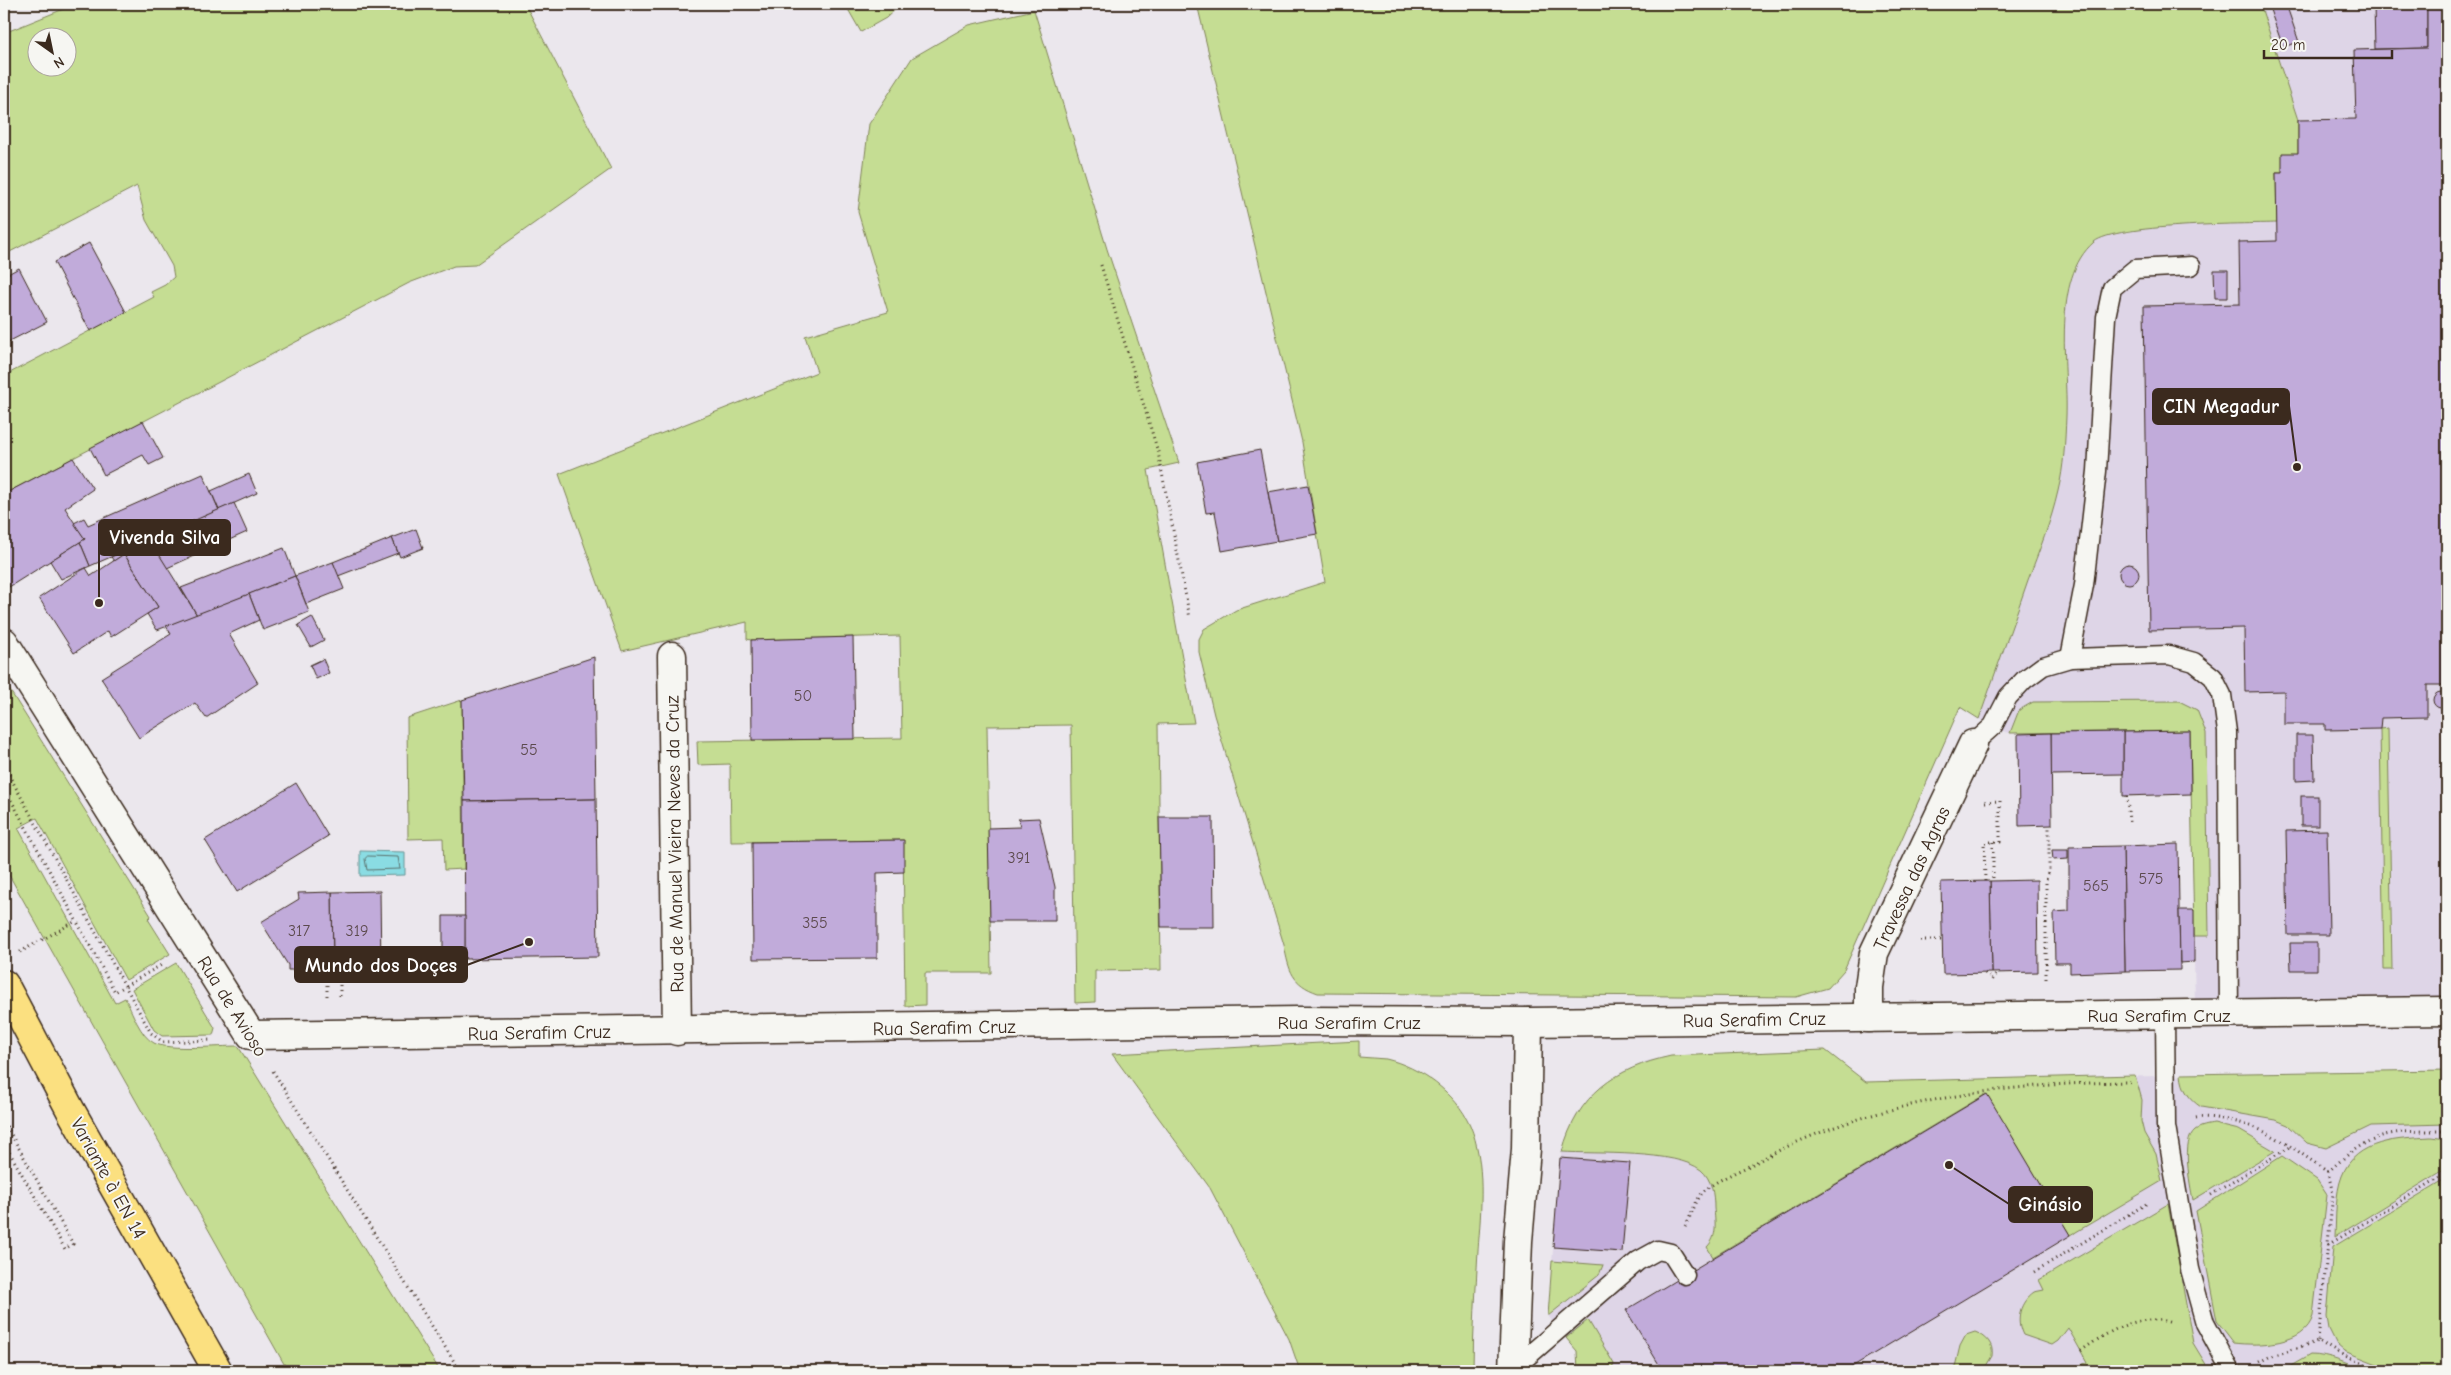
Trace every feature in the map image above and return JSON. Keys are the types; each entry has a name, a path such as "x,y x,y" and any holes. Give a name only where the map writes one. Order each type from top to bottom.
{"main road":[{"name":"Variante à EN 14","path":"4,984 71,1110 218,1371"}],"street":[{"name":"Rua de Avioso","path":"4,642 251,1035"},
{"name":"Rua de Manuel Vieira Neves da Cruz","path":"672,656 677,1031"},
{"name":"Travessa das Agras","path":"1868,1018 1869,987 1874,953 1973,744"},
{"name":"Rua Serafim Cruz","path":"251,1035 677,1031 1299,1021 1528,1022 2165,1013 2229,1015 2447,1012"},
{"path":"1513,1370 1518,1241 1526,1149 1528,1022"}],"lane":[{"path":"2070,658 2084,585 2097,471 2106,317 2112,288 2135,269 2191,266"},
{"path":"1973,744 1993,726 2008,697 2024,680 2043,666 2070,658 2169,655 2194,662 2214,677 2222,695 2227,732 2229,1015"},
{"path":"2165,1013 2166,1126 2190,1269 2205,1323 2231,1371"},
{"path":"1513,1370 1638,1261 1658,1250 1671,1253 1685,1275"}],"path":[{"path":"1101,265 1158,452 1190,618"},
{"path":"4,766 151,1033 163,1042 224,1040 251,1035"},
{"path":"4,786 115,992 169,961"},
{"path":"2128,796 2129,822"},
{"path":"1945,804 2000,801 2000,842 1984,842 1985,881"},
{"path":"2046,1015 2046,880 2049,826"},
{"path":"1992,842 1993,881"},
{"path":"12,957 76,921"},
{"path":"1986,973 1992,978 1997,973"},
{"name":"Rua de Avioso","path":"251,1035 460,1371"},
{"path":"1671,1253 1703,1193 1769,1155 1826,1130 1879,1112 1941,1099 2019,1087 2092,1083 2166,1082"},
{"path":"2166,1126 2200,1117 2220,1118 2247,1124 2279,1137 2328,1172 2333,1194 2318,1341"},
{"path":"4,1122 73,1244 65,1249 4,1143"},
{"path":"2328,1172 2350,1152 2372,1138 2394,1132 2447,1131"},
{"path":"2182,1213 2291,1146"},
{"path":"2328,1246 2447,1173"},
{"path":"2034,1272 2177,1185"},
{"path":"2081,1351 2104,1334 2138,1321 2162,1320 2210,1334"},
{"path":"2252,1366 2268,1357 2318,1341 2340,1354 2383,1371"}],"shaded area":[{"path":"2260,4 2447,4 2447,1005 2195,1009 2190,731 2018,734 2005,732 1979,719 2053,313 2073,248 2282,172 2298,120"},
{"path":"1825,1050 1866,1082 2447,1070 2447,1371 1578,1371 1577,1351 1548,1316 1560,1158 1575,1117 1587,1100 1602,1086 1622,1072 1647,1061 1671,1056"}],"green space":[{"path":"76,4 525,4 611,169 475,265 454,266 409,283 4,494 4,376 154,297 151,292 165,285 174,277 172,266 146,220 137,186 4,255 4,33"},
{"path":"845,4 901,4 886,18 861,32"},
{"path":"1197,4 2260,4 2298,120 2298,153 2282,173 2276,173 2277,223 2181,226 2127,232 2107,236 2094,242 2081,258 2072,278 2067,300 2064,348 2066,416 2063,463 2055,503 2044,536 1979,719 1960,707 1844,970 1828,988 1796,997 1318,993 1302,985 1293,975 1214,715 1199,652 1199,639 1204,629 1236,610 1325,582 1302,442"},
{"path":"1034,10 1107,249 1179,463 1148,470 1194,723 1158,724 1161,970 1095,971 1095,1002 1075,1003 1071,725 987,726 991,973 925,973 925,1005 905,1006 903,840 731,842 730,764 698,765 697,741 902,738 900,636 751,640 747,639 747,622 622,651 559,474 817,372 805,336 888,312 858,212 869,124 912,58 969,25"},
{"path":"4,681 151,916 148,919 170,954 126,980 37,818 18,828 115,1003 125,998 137,1023 149,1040 154,1043 170,1047 238,1046 440,1371 288,1371 4,866"},
{"path":"462,700 464,869 444,870 443,838 408,839 407,718"},
{"path":"2179,701 2197,710 2206,733 2209,936 2194,936 2190,731 2010,733 2019,710 2033,702"},
{"path":"2388,728 2392,970 2384,970 2380,729"},
{"path":"176,963 215,1028 213,1035 162,1036 154,1030 132,989"},
{"path":"1359,1041 1359,1057 1386,1059 1399,1063 1412,1068 1436,1083 1456,1102 1470,1125 1478,1155 1481,1187 1473,1371 1300,1371 1289,1339 1210,1188 1112,1054"},
{"path":"1825,1050 1866,1082 2135,1075 2142,1100 2141,1121 2144,1133 2156,1154 2162,1181 2071,1235 1986,1094 1713,1257 1707,1247 1713,1238 1715,1229 1714,1198 1708,1178 1701,1170 1673,1159 1655,1156 1562,1152 1577,1115 1588,1100 1601,1087 1632,1068 1671,1056"},
{"path":"2447,1070 2447,1124 2371,1126 2326,1148 2307,1143 2288,1125 2276,1120 2201,1107 2187,1093 2181,1074"},
{"path":"2214,1124 2239,1130 2275,1151 2193,1200 2187,1153 2188,1143 2195,1130"},
{"path":"2431,1137 2447,1139 2447,1168 2335,1237 2338,1190 2342,1176 2357,1155 2368,1148 2392,1140"},
{"path":"2282,1156 2317,1180 2327,1195 2313,1316 2308,1326 2301,1333 2280,1342 2234,1343 2217,1321 2196,1211"},
{"path":"2447,1178 2447,1371 2395,1371 2344,1351 2337,1345 2329,1329 2327,1317 2333,1247"},
{"path":"2168,1204 2193,1343 2210,1371 2071,1371 2087,1362 2068,1328 2058,1341 2052,1345 2023,1335 2019,1323 2020,1311 2029,1296 2034,1292 2044,1290 2039,1280"},
{"path":"1552,1261 1603,1265 1599,1275 1548,1316"},
{"path":"1588,1320 1614,1364 1611,1371 1578,1371 1577,1351 1566,1338"},
{"path":"1975,1332 1988,1341 1992,1348 1992,1356 1983,1371 1954,1371 1960,1346 1966,1335"},
{"path":"2310,1355 2331,1358 2366,1371 2282,1371"}],"water":[{"path":"360,851 405,852 405,875 360,876"}],"building":[{"path":"2268,4 2286,4 2299,42 2283,47"},
{"path":"2374,4 2427,4 2427,48 2375,49"},
{"path":"2427,4 2447,4 2447,685 2427,685 2427,717 2381,718 2380,729 2325,730 2325,724 2284,724 2284,691 2245,692 2244,628 2149,630 2144,306 2240,304 2239,242 2277,241 2276,173 2282,173 2282,153 2298,153 2298,120 2356,119 2354,50 2427,48"},
{"path":"89,243 126,312 90,331 54,262"},
{"path":"19,268 47,322 4,344 4,276"},
{"path":"2214,270 2228,270 2228,298 2215,298"},
{"path":"143,421 163,458 149,465 143,455 104,475 90,448"},
{"path":"1260,450 1277,541 1222,551 1215,512 1206,513 1197,462"},
{"path":"73,458 93,489 65,508 85,539 9,587 4,579 4,494"},
{"path":"203,474 219,510 90,566 80,542 85,539 74,523 84,518 88,525"},
{"path":"249,474 257,493 219,510 211,491"},
{"path":"1308,485 1317,534 1277,541 1268,492"},
{"path":"234,503 247,532 167,568 150,540"},
{"path":"416,529 423,548 400,557 392,538"},
{"path":"392,538 398,553 338,576 333,562"},
{"path":"150,540 197,615 157,630 147,614 158,607 124,554 114,561 111,557"},
{"path":"80,542 90,566 61,579 50,561"},
{"path":"284,548 295,576 197,615 181,588"},
{"path":"124,554 158,607 111,637 108,631 74,653 39,598 82,570 86,568 91,576"},
{"path":"333,562 344,589 306,604 295,576"},
{"path":"2129,564 2136,567 2139,574 2136,581 2129,584 2122,581 2119,574 2122,567"},
{"path":"295,576 309,612 263,630 249,594"},
{"path":"249,594 259,620 229,634 258,683 206,718 195,703 139,738 101,678 171,634 166,626"},
{"path":"312,617 324,640 311,647 298,625"},
{"path":"853,637 855,739 752,740 751,640"},
{"path":"594,657 596,799 464,801 462,700"},
{"path":"323,659 329,673 316,679 310,665"},
{"path":"2441,692 2449,700 2441,708 2433,700"},
{"path":"2190,731 2191,794 2123,796 2123,732"},
{"path":"2123,732 2123,774 2051,775 2051,733"},
{"path":"2051,733 2052,825 2019,826 2018,734"},
{"path":"2296,735 2313,735 2314,780 2296,781"},
{"path":"296,783 328,836 237,892 205,840"},
{"path":"2301,796 2318,796 2318,826 2301,826"},
{"path":"596,799 598,957 465,959 464,801"},
{"path":"1159,817 1213,817 1214,927 1161,927"},
{"path":"1039,818 1055,887 1055,921 990,921 988,828 1020,827 1018,819"},
{"path":"2327,830 2329,935 2288,935 2286,831"},
{"path":"904,840 904,872 877,873 877,958 753,959 752,842"},
{"path":"2178,844 2180,970 2125,971 2123,846"},
{"path":"2123,846 2125,971 2070,973 2070,963 2055,963 2054,912 2069,911 2069,847"},
{"path":"2052,850 2068,850 2068,859 2053,860"},
{"path":"2037,880 2038,972 1992,973 1990,881"},
{"path":"1990,881 1992,973 1943,974 1941,882"},
{"path":"380,891 381,969 333,970 332,892"},
{"path":"332,892 333,970 288,970 288,965 261,922 299,899 298,893"},
{"path":"2179,910 2194,910 2194,962 2180,963"},
{"path":"443,916 465,916 465,959 443,960"},
{"path":"2290,943 2317,943 2317,970 2291,970"},
{"path":"1987,1094 2071,1235 1845,1371 1663,1371 1626,1310"},
{"path":"1560,1158 1630,1163 1622,1252 1553,1247"}],"place":[{"name":"CIN Megadur","path":"2297,467"},
{"name":"Vivenda Silva","path":"99,603"},
{"name":"Mundo dos Doçes","path":"529,942"},
{"name":"Ginásio","path":"1949,1165"}]}
